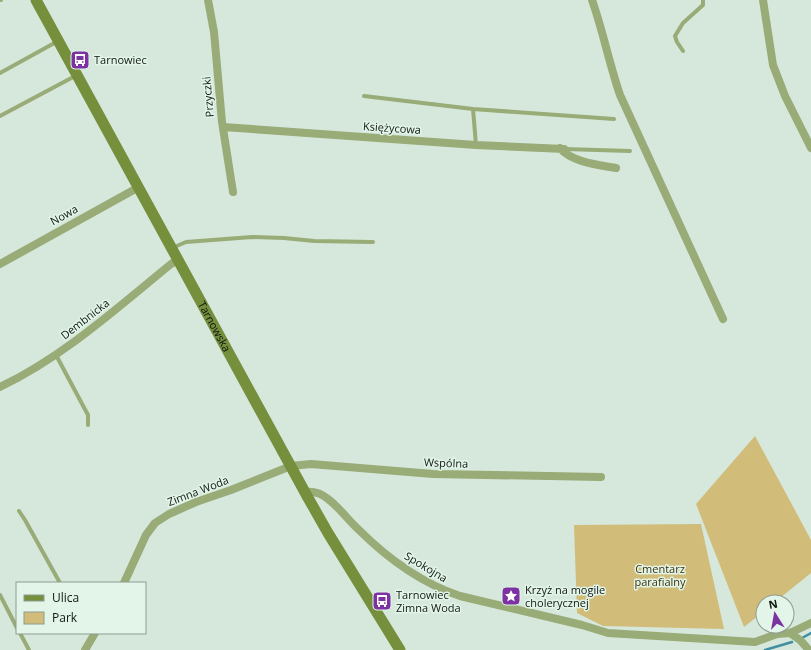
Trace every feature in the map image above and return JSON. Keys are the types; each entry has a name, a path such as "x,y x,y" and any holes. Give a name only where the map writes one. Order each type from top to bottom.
{"main road":[{"name":"Tarnowska","path":"36,0 305,492 328,533 400,650"}],"street":[{"name":"Przyczki","path":"208,0 214,32 223,127 233,192"},
{"path":"592,0 599,20 611,70 620,95 723,319"},
{"path":"763,0 773,65 785,96 811,148"},
{"name":"Księżycowa","path":"223,127 476,146 562,148"},
{"path":"562,148 565,154 590,164 616,168"},
{"name":"Nowa","path":"0,264 138,187"},
{"name":"Dembnicka","path":"0,387 26,374 56,355 178,260"},
{"name":"Wspólna","path":"291,466 311,464 433,474 601,477"},
{"name":"Zimna Woda","path":"124,582 146,535 155,523 169,514 196,502 291,466"},
{"name":"Spokojna","path":"305,492 317,492 328,499 399,565 443,590 460,596 574,623 608,633 755,642 777,634"},
{"name":"Spokojna","path":"795,631 811,623"},
{"path":"85,650 94,634"},
{"path":"791,634 800,640 809,650"}],"lane":[{"path":"683,51 675,36 683,23 703,5 703,0"},
{"path":"0,73 58,40"},
{"path":"0,116 77,75"},
{"path":"364,96 473,109 614,119"},
{"path":"473,109 476,146"},
{"path":"562,148 630,151"},
{"path":"172,248 186,242 252,237 314,241 373,242"},
{"path":"56,355 88,415 88,425"},
{"path":"18,511 25,520 59,582"},
{"path":"0,596 16,626"},
{"path":"21,634 29,650"}],"green space":[{"path":"755,436 811,540 811,573 785,594 755,594 755,618 744,627 696,504"},
{"name":"Cmentarz parafialny","path":"701,524 724,629 603,626 577,613 574,525"}],"waterway":[{"name":"Zimna Woda","path":"802,638 811,633"},
{"name":"Zimna Woda","path":"765,650 792,642"}],"place":[{"name":"Tarnowiec","path":"80,60"},
{"name":"Krzyż na mogile cholerycznej","path":"511,596"},
{"name":"Tarnowiec Zimna Woda","path":"382,601"}]}
